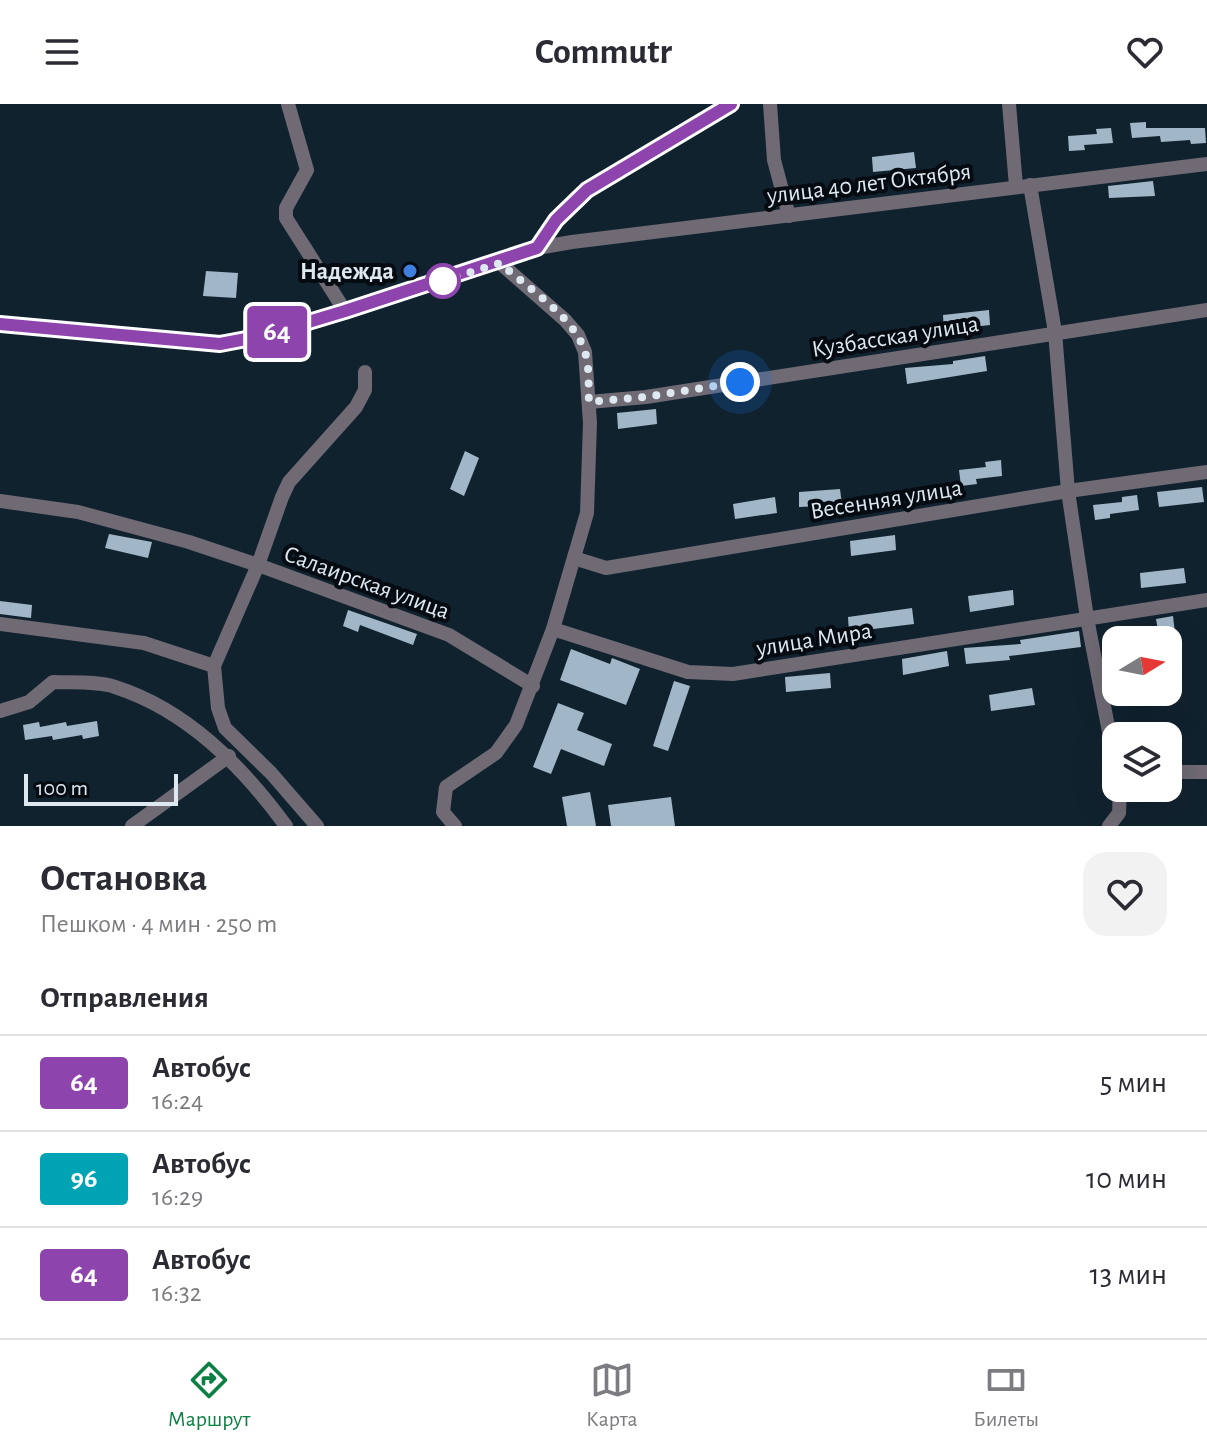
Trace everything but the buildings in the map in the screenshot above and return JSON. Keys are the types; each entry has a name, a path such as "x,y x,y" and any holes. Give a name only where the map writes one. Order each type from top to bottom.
{"street":[{"path":"288,104 307,170 286,208 286,218 345,311"},
{"path":"537,248 556,220 587,190 731,104"},
{"path":"770,104 774,160 789,216"},
{"path":"1009,104 1023,186 1055,332 1068,491 1087,618 1107,722"},
{"name":"улица 40 лет Октября","path":"0,324 220,344 262,336 345,311 500,263 537,248 1207,164"},
{"path":"455,826 443,812 446,787 496,753 516,725 553,629 587,513 588,366 578,335 554,309 500,263"},
{"name":"Кузбасская улица","path":"589,402 646,397 1207,310"},
{"path":"317,826 271,773 225,728 218,708 214,666 258,565 289,482 356,407 365,390 365,372"},
{"name":"Весенняя улица","path":"574,558 606,568 1068,491 1207,472"},
{"name":"Салаирская улица","path":"0,501 78,512 189,542 258,565 449,635 533,686"},
{"name":"улица Мира","path":"553,629 688,672 733,674 1207,600"},
{"path":"0,624 144,643 214,666"},
{"path":"0,711 29,702 53,682 113,686 162,709 210,740 229,756 286,826"},
{"path":"132,826 229,756"},
{"path":"1182,772 1207,772"},
{"path":"1109,826 1119,813 1119,802"}],"bus line":[{"name":"64","path":"0,324 204,344 262,336 500,263 537,248 556,220 587,190 731,104"}],"place":[{"name":"Надежда","path":"410,271"}],"route":[{"path":"443,281 500,263 536,297 554,309 578,335 588,366 589,402 646,397 740,382"}]}
